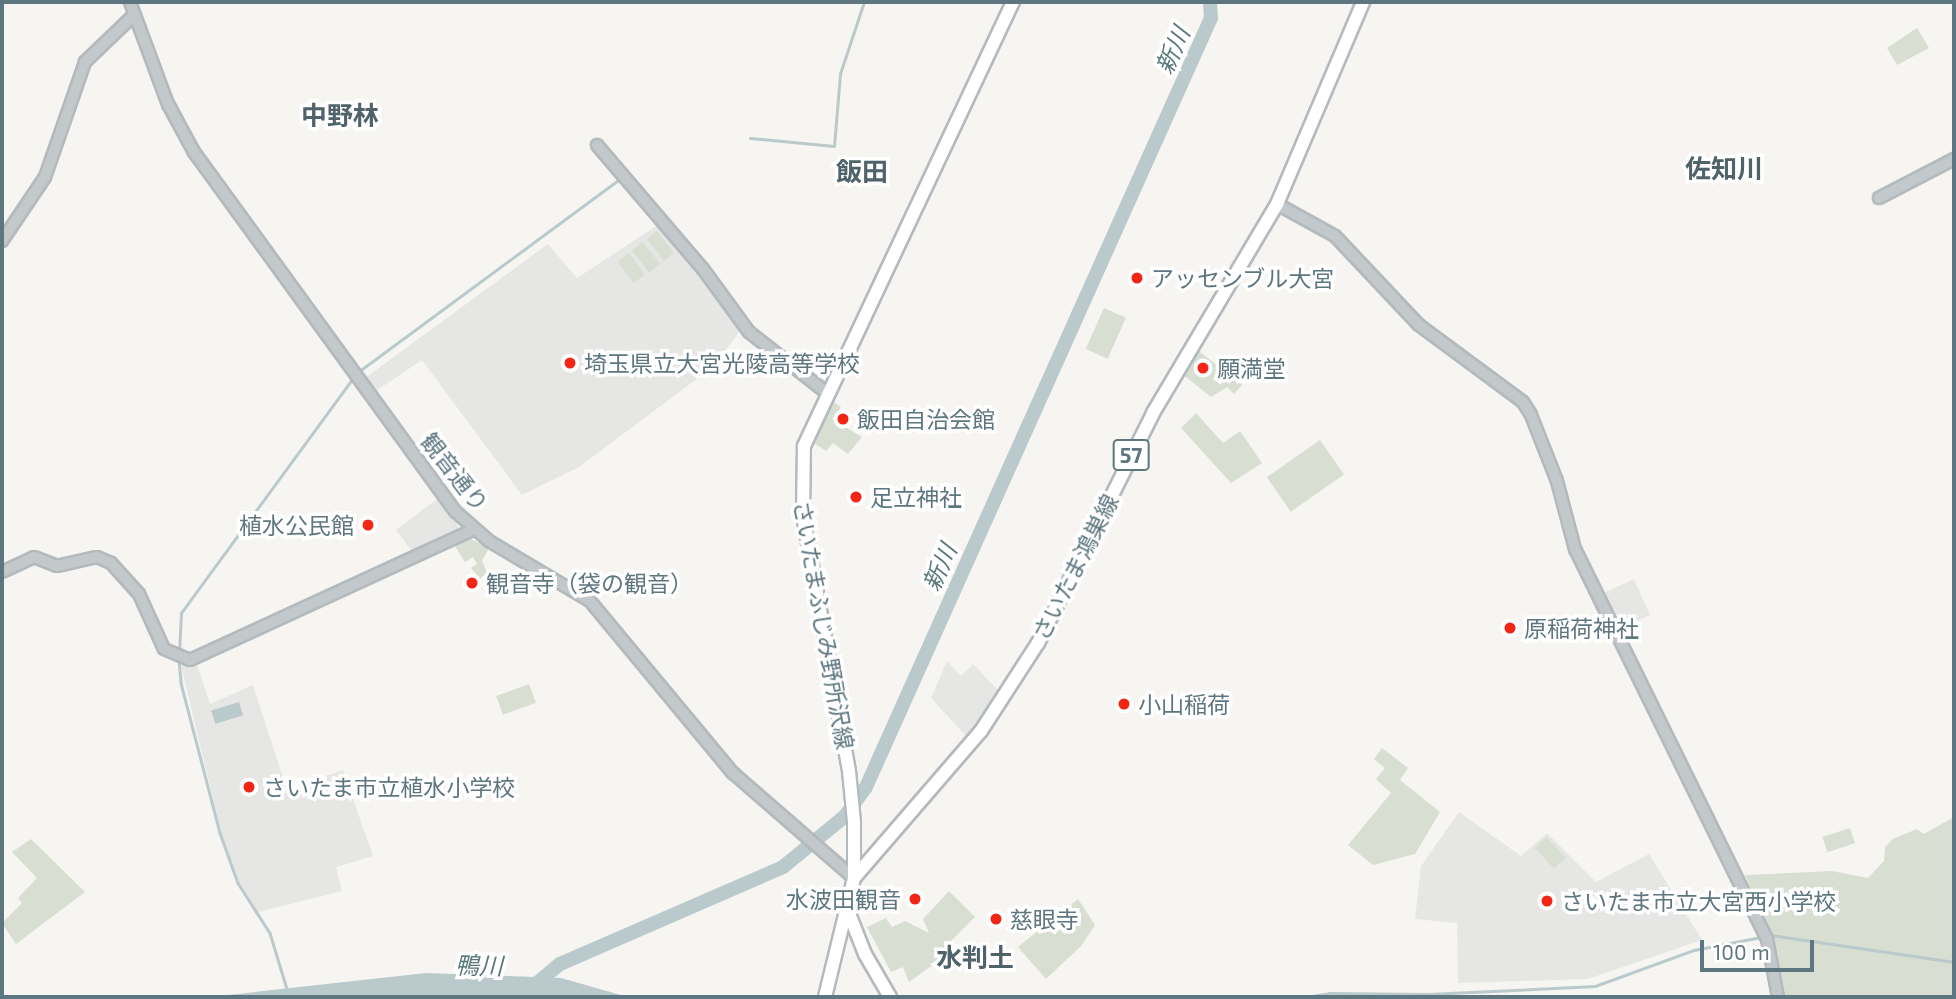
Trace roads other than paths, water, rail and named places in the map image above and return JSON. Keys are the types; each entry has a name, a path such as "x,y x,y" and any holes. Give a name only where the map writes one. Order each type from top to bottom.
{"main road":[{"name":"さいたまふじみ野所沢線","path":"825,997 854,878 854,822 852,785 802,501 804,446 1013,2"},
{"name":"さいたま鴻巣線","path":"854,878 981,731 1011,688 1153,412 1277,204 1363,2"},
{"path":"846,906 865,954 890,997"}],"street":[{"name":"観音通り","path":"130,2 168,104 194,152 473,530 590,601 716,754 804,838 854,878"},
{"path":"2,241 45,177 85,62 134,15"},
{"path":"597,145 703,269 749,332 827,393"},
{"path":"1879,198 1954,159"},
{"path":"1277,204 1335,236 1419,326 1523,402 1531,415 1557,481 1575,549 1767,939 1778,997"},
{"path":"2,572 34,557 57,566 97,557 111,563 145,604 164,649 190,660 473,530"}],"waterway":[{"path":"750,138 834,146 840,74 864,2"},
{"name":"新川","path":"530,989 560,964 783,867 845,816 866,787 1211,18 1210,2"},
{"path":"358,372 620,179"},
{"path":"179,653 181,613 354,377"},
{"path":"179,659 181,683 220,833 238,883 270,933 287,989"},
{"path":"1771,935 1954,962"},
{"path":"1305,997 1329,993 1428,994 1595,986 1694,950 1761,937"}],"place":[{"name":"アッセンブル大宮","path":"1137,278"},
{"name":"埼玉県立大宮光陵高等学校","path":"570,363"},
{"name":"願満堂","path":"1203,368"},
{"name":"飯田自治会館","path":"843,419"},
{"name":"足立神社","path":"856,497"},
{"name":"植水公民館","path":"368,525"},
{"name":"観音寺（袋の観音）","path":"472,583"},
{"name":"原稲荷神社","path":"1510,628"},
{"name":"小山稲荷","path":"1124,704"},
{"name":"さいたま市立植水小学校","path":"249,787"},
{"name":"水波田観音","path":"915,899"},
{"name":"さいたま市立大宮西小学校","path":"1547,901"},
{"name":"慈眼寺","path":"996,919"}],"district":[{"name":"中野林","path":"340,115"},
{"name":"佐知川","path":"1724,168"},
{"name":"飯田","path":"862,171"},
{"name":"水判土","path":"975,957"}],"water label":[{"name":"鴨川","path":"479,965"}]}
